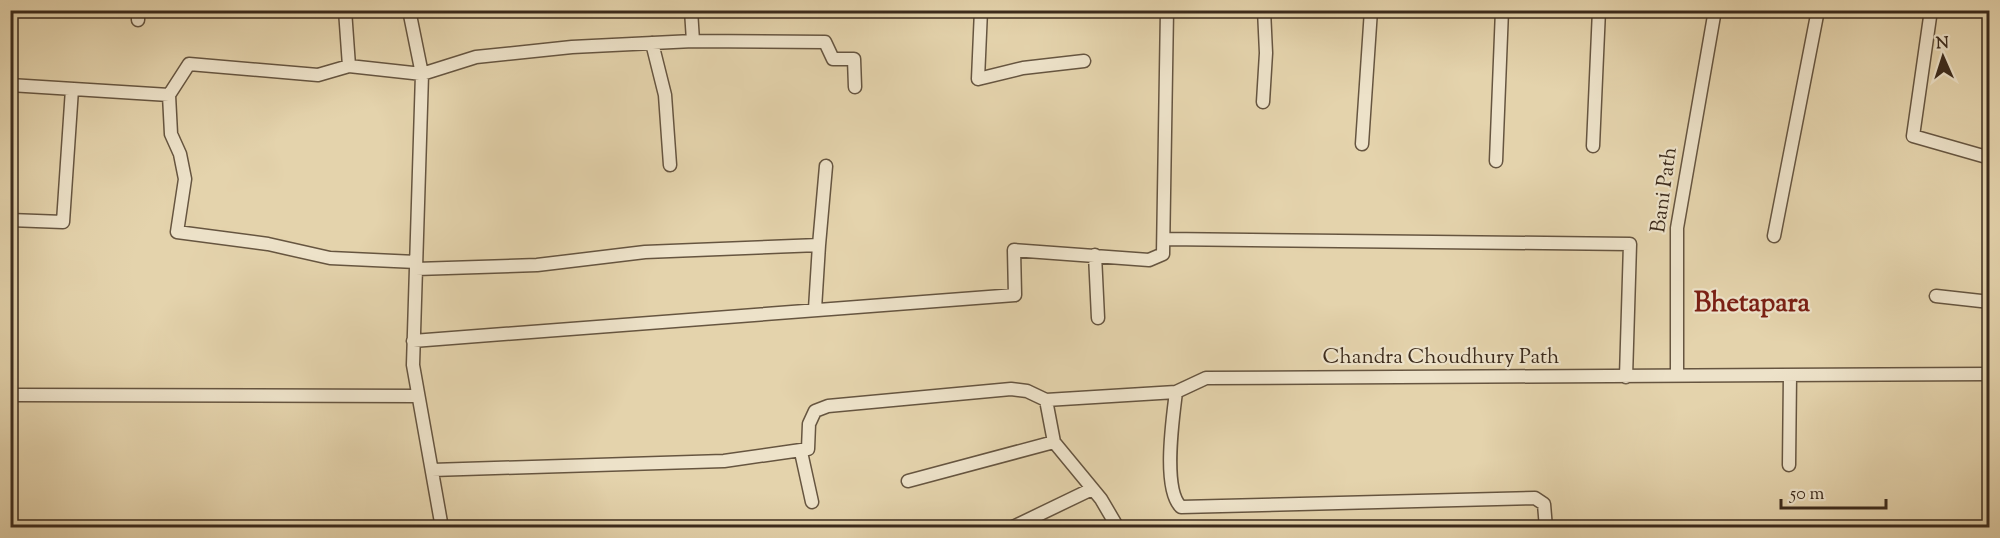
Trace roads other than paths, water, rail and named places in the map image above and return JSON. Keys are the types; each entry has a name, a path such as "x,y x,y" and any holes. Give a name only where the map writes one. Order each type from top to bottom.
{"street":[{"path":"345,10 349,66"},
{"path":"409,10 422,74 413,365 442,528"},
{"path":"691,10 693,41"},
{"path":"981,10 978,79 1023,68 1084,62"},
{"path":"413,341 1015,295 1014,250 1149,260 1163,255 1167,10"},
{"path":"1263,102 1266,53 1264,10"},
{"path":"1362,144 1371,10"},
{"path":"1496,160 1502,10"},
{"path":"1593,146 1599,10"},
{"name":"Bani Path","path":"1677,376 1677,228 1715,10"},
{"path":"1774,236 1818,10"},
{"path":"1931,10 1913,136 1989,158"},
{"path":"819,245 645,252 537,265 416,266 330,258 268,244 177,232 185,179 180,154 171,134 169,95 189,64 318,75 349,66 422,74 476,57 572,47 693,41 825,42 833,59 854,59 855,87"},
{"path":"652,43 665,95 670,165"},
{"path":"10,85 169,95"},
{"path":"10,220 63,222 72,89"},
{"path":"815,309 826,166"},
{"path":"1165,239 1630,244 1626,377"},
{"path":"1095,255 1098,318"},
{"path":"1936,296 1989,302"},
{"name":"Chandra Choudhury Path","path":"1046,400 1176,392 1206,378 1989,374"},
{"path":"1789,465 1790,375"},
{"path":"432,470 724,462 801,452 808,449 809,424 815,411 828,406 1011,389 1027,391 1046,400 1054,442 1092,489 1118,528"},
{"path":"1176,392 1171,447 1173,491 1180,507 1535,498 1544,504 1546,528"},
{"path":"10,395 418,396"},
{"path":"908,481 1054,442"},
{"path":"801,452 812,502"},
{"path":"1011,528 1092,489"}],"district":[{"name":"Bhetapara","path":"1752,304"}]}
